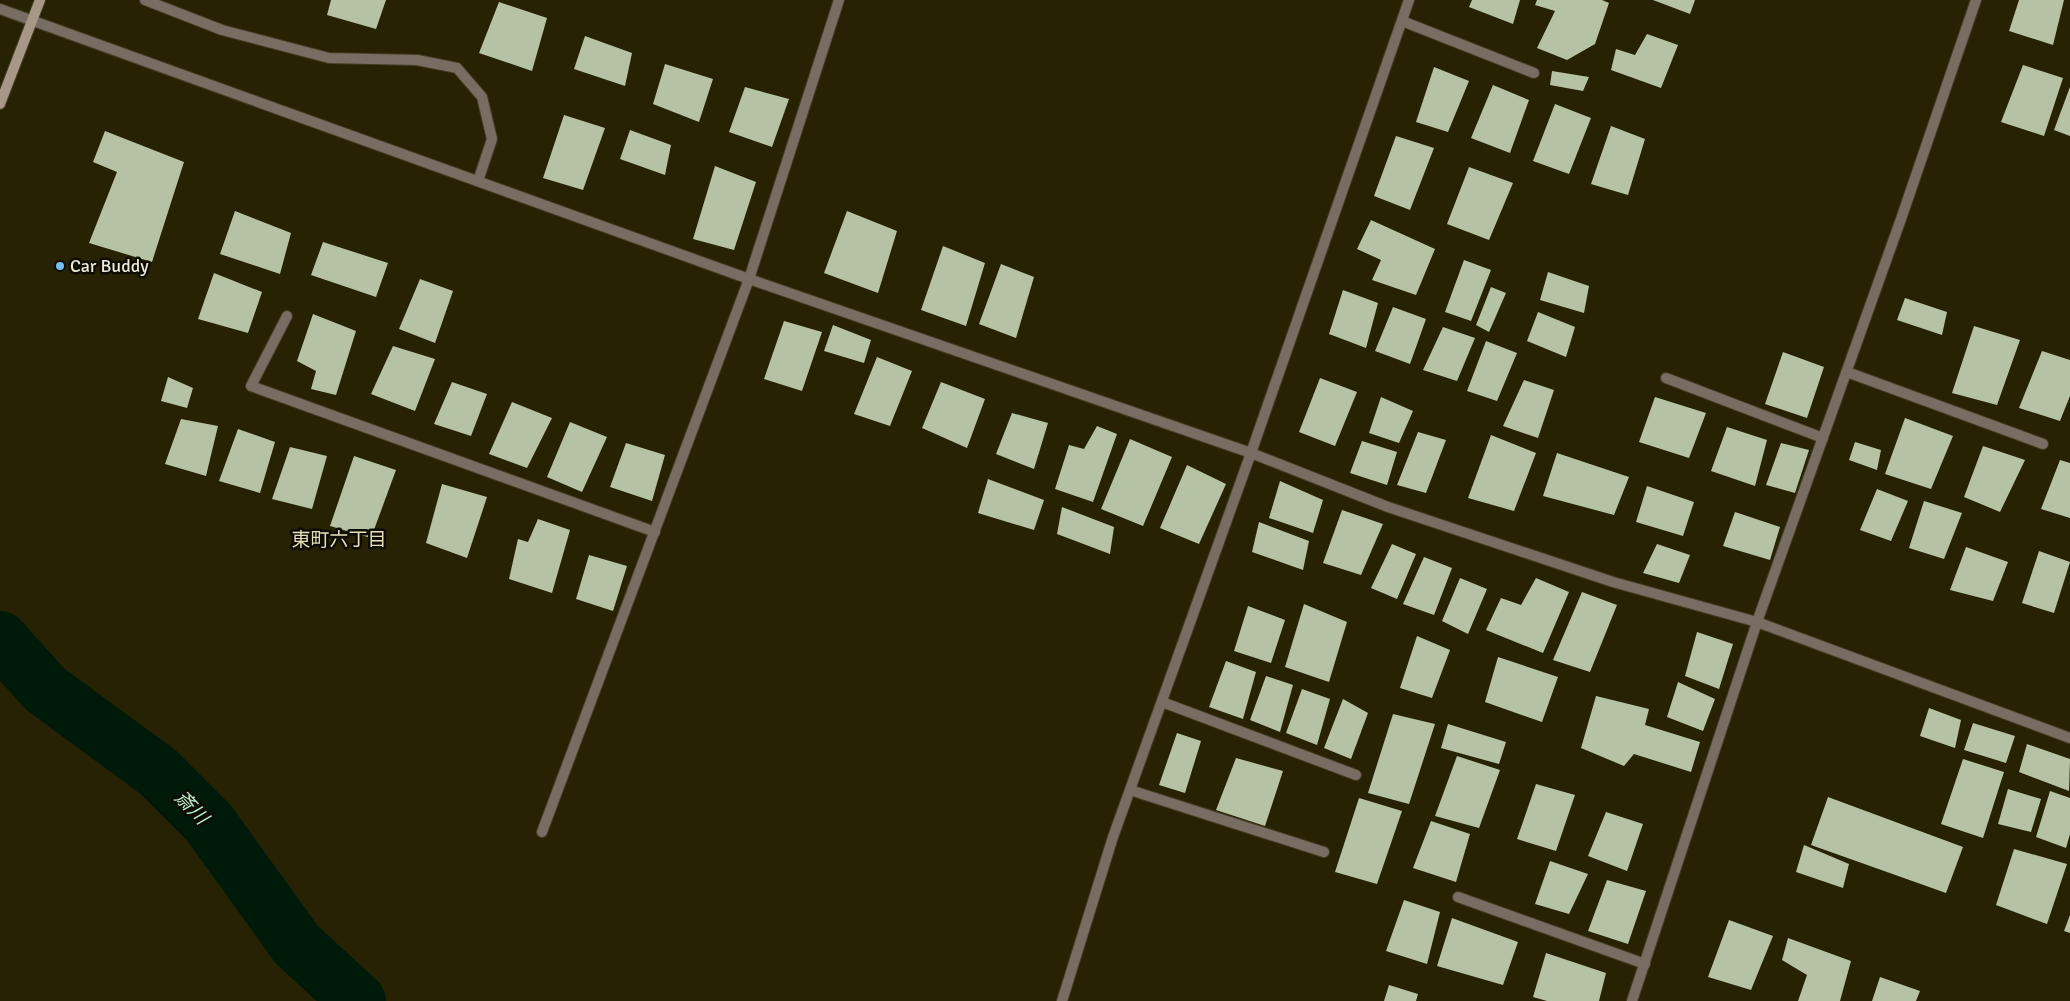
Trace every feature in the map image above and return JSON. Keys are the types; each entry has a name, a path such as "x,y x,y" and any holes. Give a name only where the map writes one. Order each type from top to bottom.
{"street":[{"path":"0,104 40,0"},
{"path":"145,0 222,30 329,58 416,60 457,68 482,97 492,139 478,181"},
{"path":"542,832 749,279 839,0"},
{"path":"1062,1001 1112,837 1251,453 1410,0"},
{"path":"1632,1001 1646,964 1757,622 1905,210 1976,0"},
{"path":"0,9 749,279 1251,453 1388,507 1613,582 1757,622 2070,738"},
{"path":"1402,20 1534,73"},
{"path":"287,316 250,386 655,532"},
{"path":"1847,372 2043,444"},
{"path":"1666,378 1823,438"},
{"path":"1162,702 1356,775"},
{"path":"1130,790 1324,852"},
{"path":"1458,897 1646,964"}],"building":[{"path":"331,0 386,0 376,29 327,15"},
{"path":"1472,0 1520,0 1513,24 1469,7"},
{"path":"1537,0 1602,0 1609,3 1595,44 1567,60 1537,48 1555,11 1535,5"},
{"path":"1653,0 1695,0 1690,14"},
{"path":"2019,0 2064,0 2053,45 2009,31"},
{"path":"499,2 547,18 532,71 479,53"},
{"path":"1647,34 1678,45 1661,88 1611,70 1616,49 1635,55"},
{"path":"585,36 632,53 625,86 574,69"},
{"path":"665,64 713,79 699,122 653,104"},
{"path":"2023,65 2063,78 2044,136 2001,122"},
{"path":"1434,67 1469,81 1448,132 1416,122"},
{"path":"1552,71 1589,77 1583,91 1550,85"},
{"path":"1493,85 1529,100 1510,153 1471,138"},
{"path":"745,87 789,99 772,147 729,132"},
{"path":"2070,87 2070,136 2054,130"},
{"path":"1555,104 1591,118 1569,174 1533,161"},
{"path":"564,115 605,128 583,190 543,178"},
{"path":"1611,126 1645,139 1628,195 1591,184"},
{"path":"630,130 671,145 665,175 620,159"},
{"path":"105,131 184,162 152,262 89,243 117,172 93,162"},
{"path":"1396,136 1434,148 1410,210 1374,196"},
{"path":"715,166 756,182 734,250 693,239"},
{"path":"1469,167 1513,183 1489,240 1447,224"},
{"path":"235,211 291,233 280,274 220,254"},
{"path":"847,211 897,231 878,293 824,273"},
{"path":"1371,220 1435,249 1416,295 1372,280 1381,260 1357,249"},
{"path":"323,242 388,263 376,297 311,275"},
{"path":"943,246 985,263 966,326 921,310"},
{"path":"1464,260 1491,270 1471,321 1445,312"},
{"path":"1001,264 1034,277 1016,338 979,324"},
{"path":"1548,272 1589,286 1584,313 1540,300"},
{"path":"214,273 262,292 248,333 198,319"},
{"path":"420,279 453,291 435,343 399,329"},
{"path":"1491,287 1506,293 1489,332 1476,325"},
{"path":"1343,290 1378,303 1366,348 1329,334"},
{"path":"1905,298 1947,312 1942,335 1897,320"},
{"path":"1393,307 1426,319 1410,364 1375,351"},
{"path":"1538,312 1575,327 1566,357 1527,341"},
{"path":"313,314 356,331 336,395 311,389 316,371 297,361"},
{"path":"784,321 822,332 802,391 764,379"},
{"path":"833,325 871,340 864,363 824,351"},
{"path":"1974,326 2020,340 1997,405 1952,393"},
{"path":"1443,327 1475,338 1457,381 1423,370"},
{"path":"1486,341 1517,353 1497,401 1467,391"},
{"path":"393,346 435,359 415,411 371,394"},
{"path":"2042,351 2070,360 2070,396 2060,421 2019,408"},
{"path":"1783,352 1824,367 1807,418 1765,404"},
{"path":"877,357 912,371 890,426 854,414"},
{"path":"168,377 193,388 187,408 161,401"},
{"path":"1320,378 1357,392 1335,446 1299,432"},
{"path":"1524,380 1554,390 1538,438 1503,426"},
{"path":"452,382 487,394 471,436 434,424"},
{"path":"941,382 985,399 967,448 922,428"},
{"path":"1381,397 1413,411 1399,443 1369,433"},
{"path":"1655,397 1706,413 1689,458 1639,442"},
{"path":"512,402 552,418 527,468 489,454"},
{"path":"1012,413 1048,423 1034,469 996,454"},
{"path":"1905,418 1953,436 1931,489 1885,474"},
{"path":"181,419 218,426 206,476 165,464"},
{"path":"570,422 607,437 582,492 547,477"},
{"path":"1097,426 1117,434 1093,502 1055,489 1069,445 1084,449"},
{"path":"1727,427 1767,440 1755,486 1711,471"},
{"path":"238,429 275,442 260,493 219,481"},
{"path":"1418,432 1446,440 1426,493 1397,485"},
{"path":"1491,435 1536,453 1514,511 1468,498"},
{"path":"1130,439 1172,457 1143,526 1101,509"},
{"path":"1362,441 1397,452 1387,485 1350,473"},
{"path":"1855,442 1881,450 1877,470 1849,460"},
{"path":"626,443 665,455 652,501 610,487"},
{"path":"1781,443 1809,450 1795,493 1766,485"},
{"path":"1983,446 2025,460 2000,512 1964,497"},
{"path":"290,447 327,456 312,509 272,499"},
{"path":"1557,453 1629,477 1614,515 1543,496"},
{"path":"354,456 396,470 371,538 330,526"},
{"path":"2060,460 2070,463 2070,518 2041,509"},
{"path":"1187,465 1226,484 1199,544 1160,528"},
{"path":"988,479 1044,500 1034,530 978,513"},
{"path":"1280,481 1323,500 1313,533 1269,518"},
{"path":"442,484 487,497 467,558 426,543"},
{"path":"1647,486 1694,502 1683,536 1636,522"},
{"path":"1877,489 1908,501 1891,541 1860,530"},
{"path":"1924,501 1962,513 1944,559 1909,548"},
{"path":"1062,507 1114,527 1110,554 1057,534"},
{"path":"1342,510 1383,524 1361,575 1323,563"},
{"path":"1735,512 1780,527 1770,560 1723,546"},
{"path":"538,519 570,530 552,593 509,579 518,539 528,542"},
{"path":"1259,522 1309,541 1303,570 1252,552"},
{"path":"1392,544 1416,554 1397,599 1371,588"},
{"path":"1657,544 1690,555 1679,583 1643,573"},
{"path":"1966,547 2008,562 1993,601 1950,590"},
{"path":"2039,551 2070,562 2054,613 2022,603"},
{"path":"589,555 627,566 613,611 576,599"},
{"path":"1424,557 1452,568 1434,615 1403,604"},
{"path":"1460,578 1487,589 1468,634 1442,621"},
{"path":"1536,578 1569,592 1543,653 1486,630 1501,598 1521,605"},
{"path":"1582,592 1617,605 1590,672 1553,660"},
{"path":"1304,604 1347,622 1329,682 1285,667"},
{"path":"1248,606 1285,620 1271,663 1234,651"},
{"path":"1697,632 1733,644 1719,689 1685,676"},
{"path":"1417,636 1450,650 1432,698 1400,688"},
{"path":"1498,657 1558,677 1542,722 1485,702"},
{"path":"1226,661 1256,672 1243,719 1209,707"},
{"path":"1266,676 1293,685 1280,732 1250,720"},
{"path":"1678,682 1715,699 1703,731 1667,717"},
{"path":"1302,689 1330,699 1317,745 1286,733"},
{"path":"1596,696 1649,709 1645,725 1700,742 1691,772 1634,754 1624,766 1581,748"},
{"path":"1343,699 1368,713 1351,759 1324,748"},
{"path":"1929,708 1961,720 1955,748 1920,736"},
{"path":"1393,714 1435,724 1409,804 1368,793"},
{"path":"1973,723 2015,736 2006,763 1964,750"},
{"path":"1448,724 1506,742 1499,764 1441,748"},
{"path":"1177,733 1201,741 1185,793 1159,785"},
{"path":"2027,744 2070,759 2069,791 2019,772"},
{"path":"1457,756 1500,770 1479,828 1435,816"},
{"path":"1236,758 1283,771 1265,826 1216,810"},
{"path":"1963,759 2004,772 1983,838 1941,824"},
{"path":"1536,784 1575,795 1556,851 1517,839"},
{"path":"2008,789 2041,799 2031,832 1998,824"},
{"path":"2050,791 2070,798 2070,834 2066,848 2036,837"},
{"path":"1828,797 1963,847 1946,893 1811,845"},
{"path":"1359,798 1402,811 1377,884 1335,872"},
{"path":"1606,812 1643,824 1627,871 1588,856"},
{"path":"1431,821 1470,834 1456,882 1413,868"},
{"path":"1804,845 1849,864 1843,888 1796,872"},
{"path":"2014,849 2067,864 2047,924 1996,905"},
{"path":"1550,861 1588,874 1569,914 1535,904"},
{"path":"1607,880 1646,891 1628,944 1588,931"},
{"path":"1404,900 1440,912 1427,964 1386,951"},
{"path":"2070,915 2070,933 2064,931"},
{"path":"1452,918 1518,942 1503,985 1437,966"},
{"path":"1729,920 1773,936 1751,990 1708,977"},
{"path":"1788,938 1851,961 1840,1001 1798,1001 1807,975 1782,960"},
{"path":"1546,953 1606,973 1599,1001 1547,1001 1533,997"},
{"path":"1880,977 1920,991 1916,1001 1872,1001"},
{"path":"1389,985 1418,994 1416,1001 1384,1001"}],"waterway":[{"name":"斎川","path":"0,639 45,689 158,772 209,823 297,945 358,1001"}],"place":[{"name":"Car Buddy","path":"60,266"}],"district":[{"name":"東町六丁目","path":"339,539"}]}
